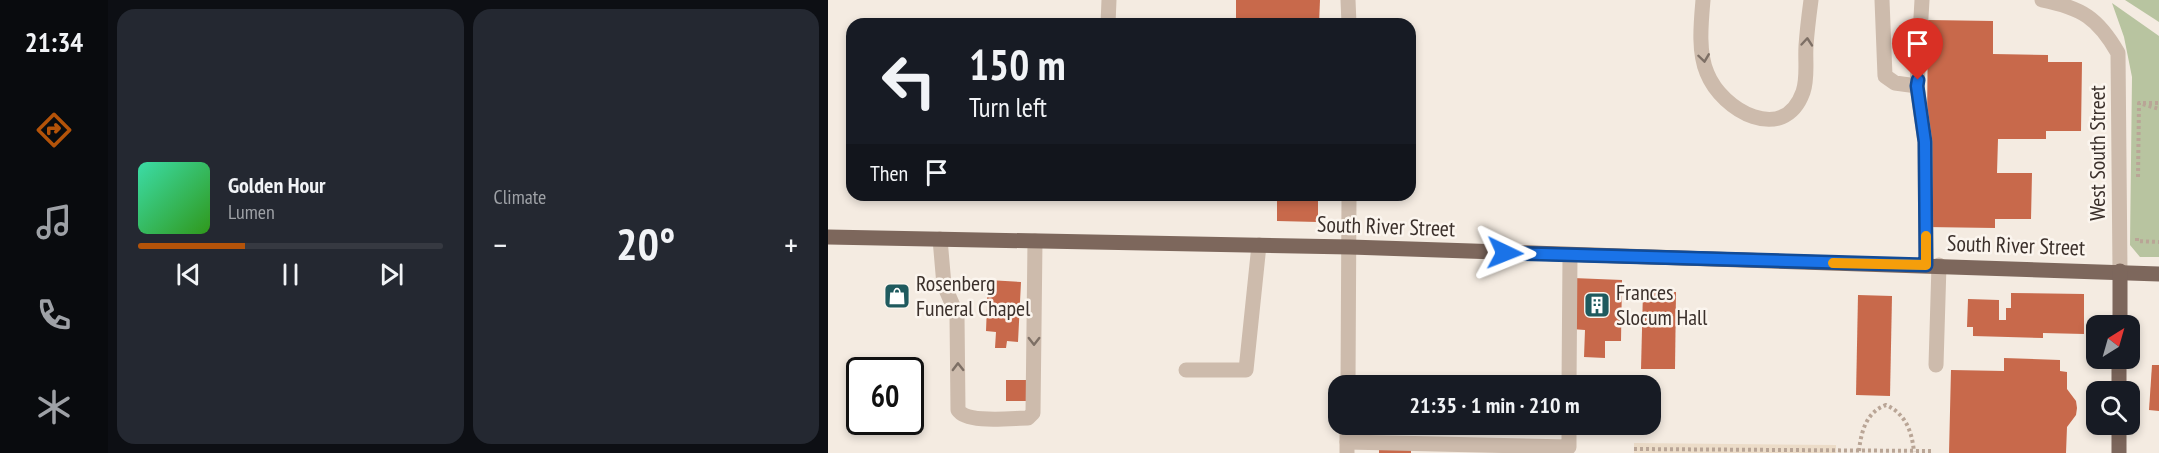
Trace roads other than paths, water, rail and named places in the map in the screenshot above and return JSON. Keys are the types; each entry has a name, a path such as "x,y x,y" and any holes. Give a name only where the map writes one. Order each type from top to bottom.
{"main road":[{"name":"South River Street","path":"828,237 1350,247 2159,274"},
{"name":"West South Street","path":"2120,271 2120,315"},
{"path":"2119,435 2119,453"}],"street":[{"path":"1108,18 1109,0"},
{"path":"1348,0 1348,18"},
{"path":"1702,0 1703,56 1713,85 1732,108 1755,119 1774,120 1795,107 1803,92 1810,0"},
{"path":"1882,0 1885,76 1895,83 1917,86"},
{"path":"1922,0 1917,86 1925,142 1933,265 1936,365"},
{"name":"West South Street","path":"2042,0 2084,12 2104,28 2118,53 2120,271"},
{"path":"1348,375 1350,201"},
{"path":"940,239 944,285 957,315 958,410 966,417 975,419 1028,418 1033,413 1035,241"},
{"path":"1186,370 1246,370 1259,245"},
{"path":"1569,375 1570,255"},
{"path":"1347,448 1569,447 1569,435"}],"place":[{"name":"Rosenberg Funeral Chapel","path":"897,296"},
{"name":"Frances Slocum Hall","path":"1597,305"}]}
